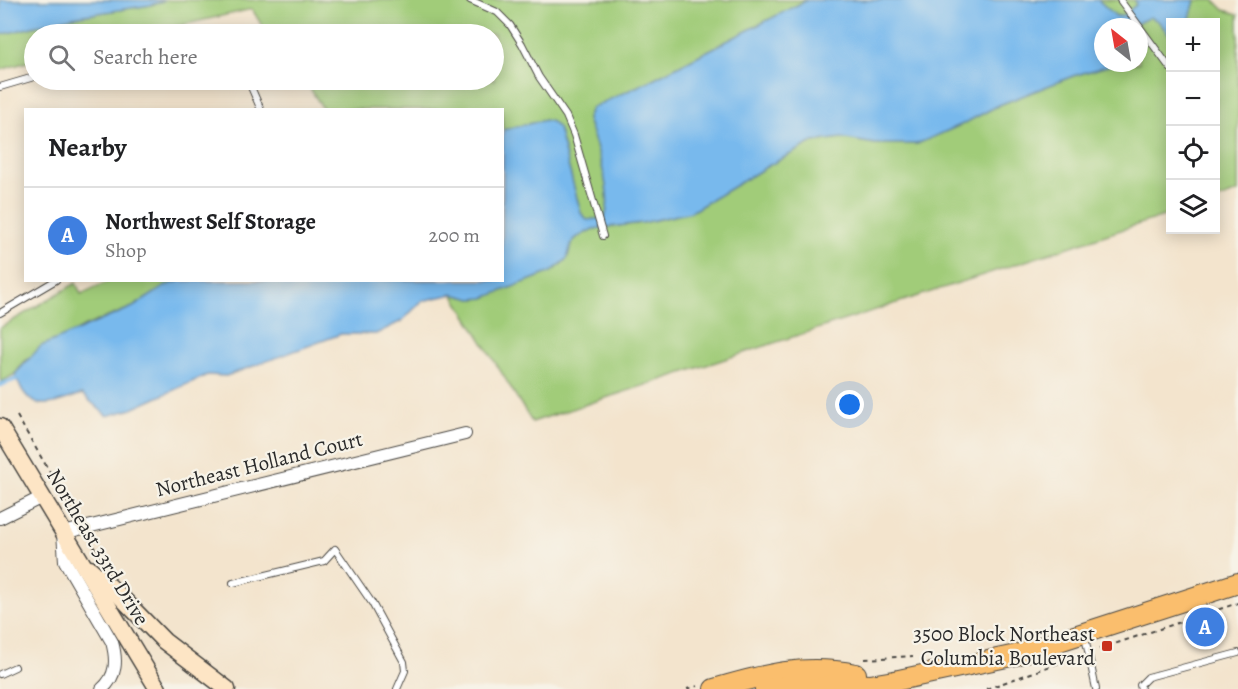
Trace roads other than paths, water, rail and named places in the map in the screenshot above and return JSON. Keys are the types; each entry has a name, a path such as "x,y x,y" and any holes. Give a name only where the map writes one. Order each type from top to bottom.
{"main road":[{"name":"Northeast 33rd Drive","path":"0,427 158,689"},
{"path":"79,559 118,594 164,641 227,689"},
{"path":"817,689 838,683 879,686 1016,655 1238,583"},
{"path":"714,689 757,676 804,669 840,671 879,686"},
{"path":"765,689 790,686 811,689"}],"street":[{"name":"Northeast Holland Court","path":"63,533 465,434"},
{"path":"0,518 42,497"},
{"path":"63,533 64,561 112,642 116,665 111,679 102,689"}],"lane":[{"path":"470,0 498,12 510,25 538,77 562,109 574,135 603,236"},
{"path":"1122,2 1166,62"},
{"path":"0,87 24,80"},
{"path":"252,90 260,108"},
{"path":"0,313 53,282"},
{"path":"233,583 324,561 335,549 372,603 404,662 405,671 397,689"},
{"path":"1084,633 1096,689"},
{"path":"1141,689 1142,681 1148,676 1238,652"},
{"path":"0,674 15,667"}],"water":[{"path":"0,0 165,0 151,5 73,17 45,24 24,24 24,29 0,35"},
{"path":"807,0 1098,0 1116,16 1122,16 1136,5 1135,0 1195,0 1190,18 1166,18 1166,30 1158,21 1150,17 1094,18 1094,70 999,105 917,144 875,144 841,138 813,142 691,212 642,223 593,229 576,238 571,245 567,259 551,272 484,298 472,299 453,294 422,301 402,321 376,334 341,334 226,376 207,375 132,409 107,416 82,394 59,402 41,404 33,402 21,387 15,374 41,346 133,307 167,285 177,282 504,282 504,130 545,120 552,122 558,128 581,213 587,220 604,218 607,209 606,184 587,119 591,108"}],"waterway":[{"path":"0,385 16,379"}],"place":[{"name":"Northwest Self Storage","path":"1205,627"},
{"name":"3500 Block Northeast Columbia Boulevard","path":"1107,646"}]}
